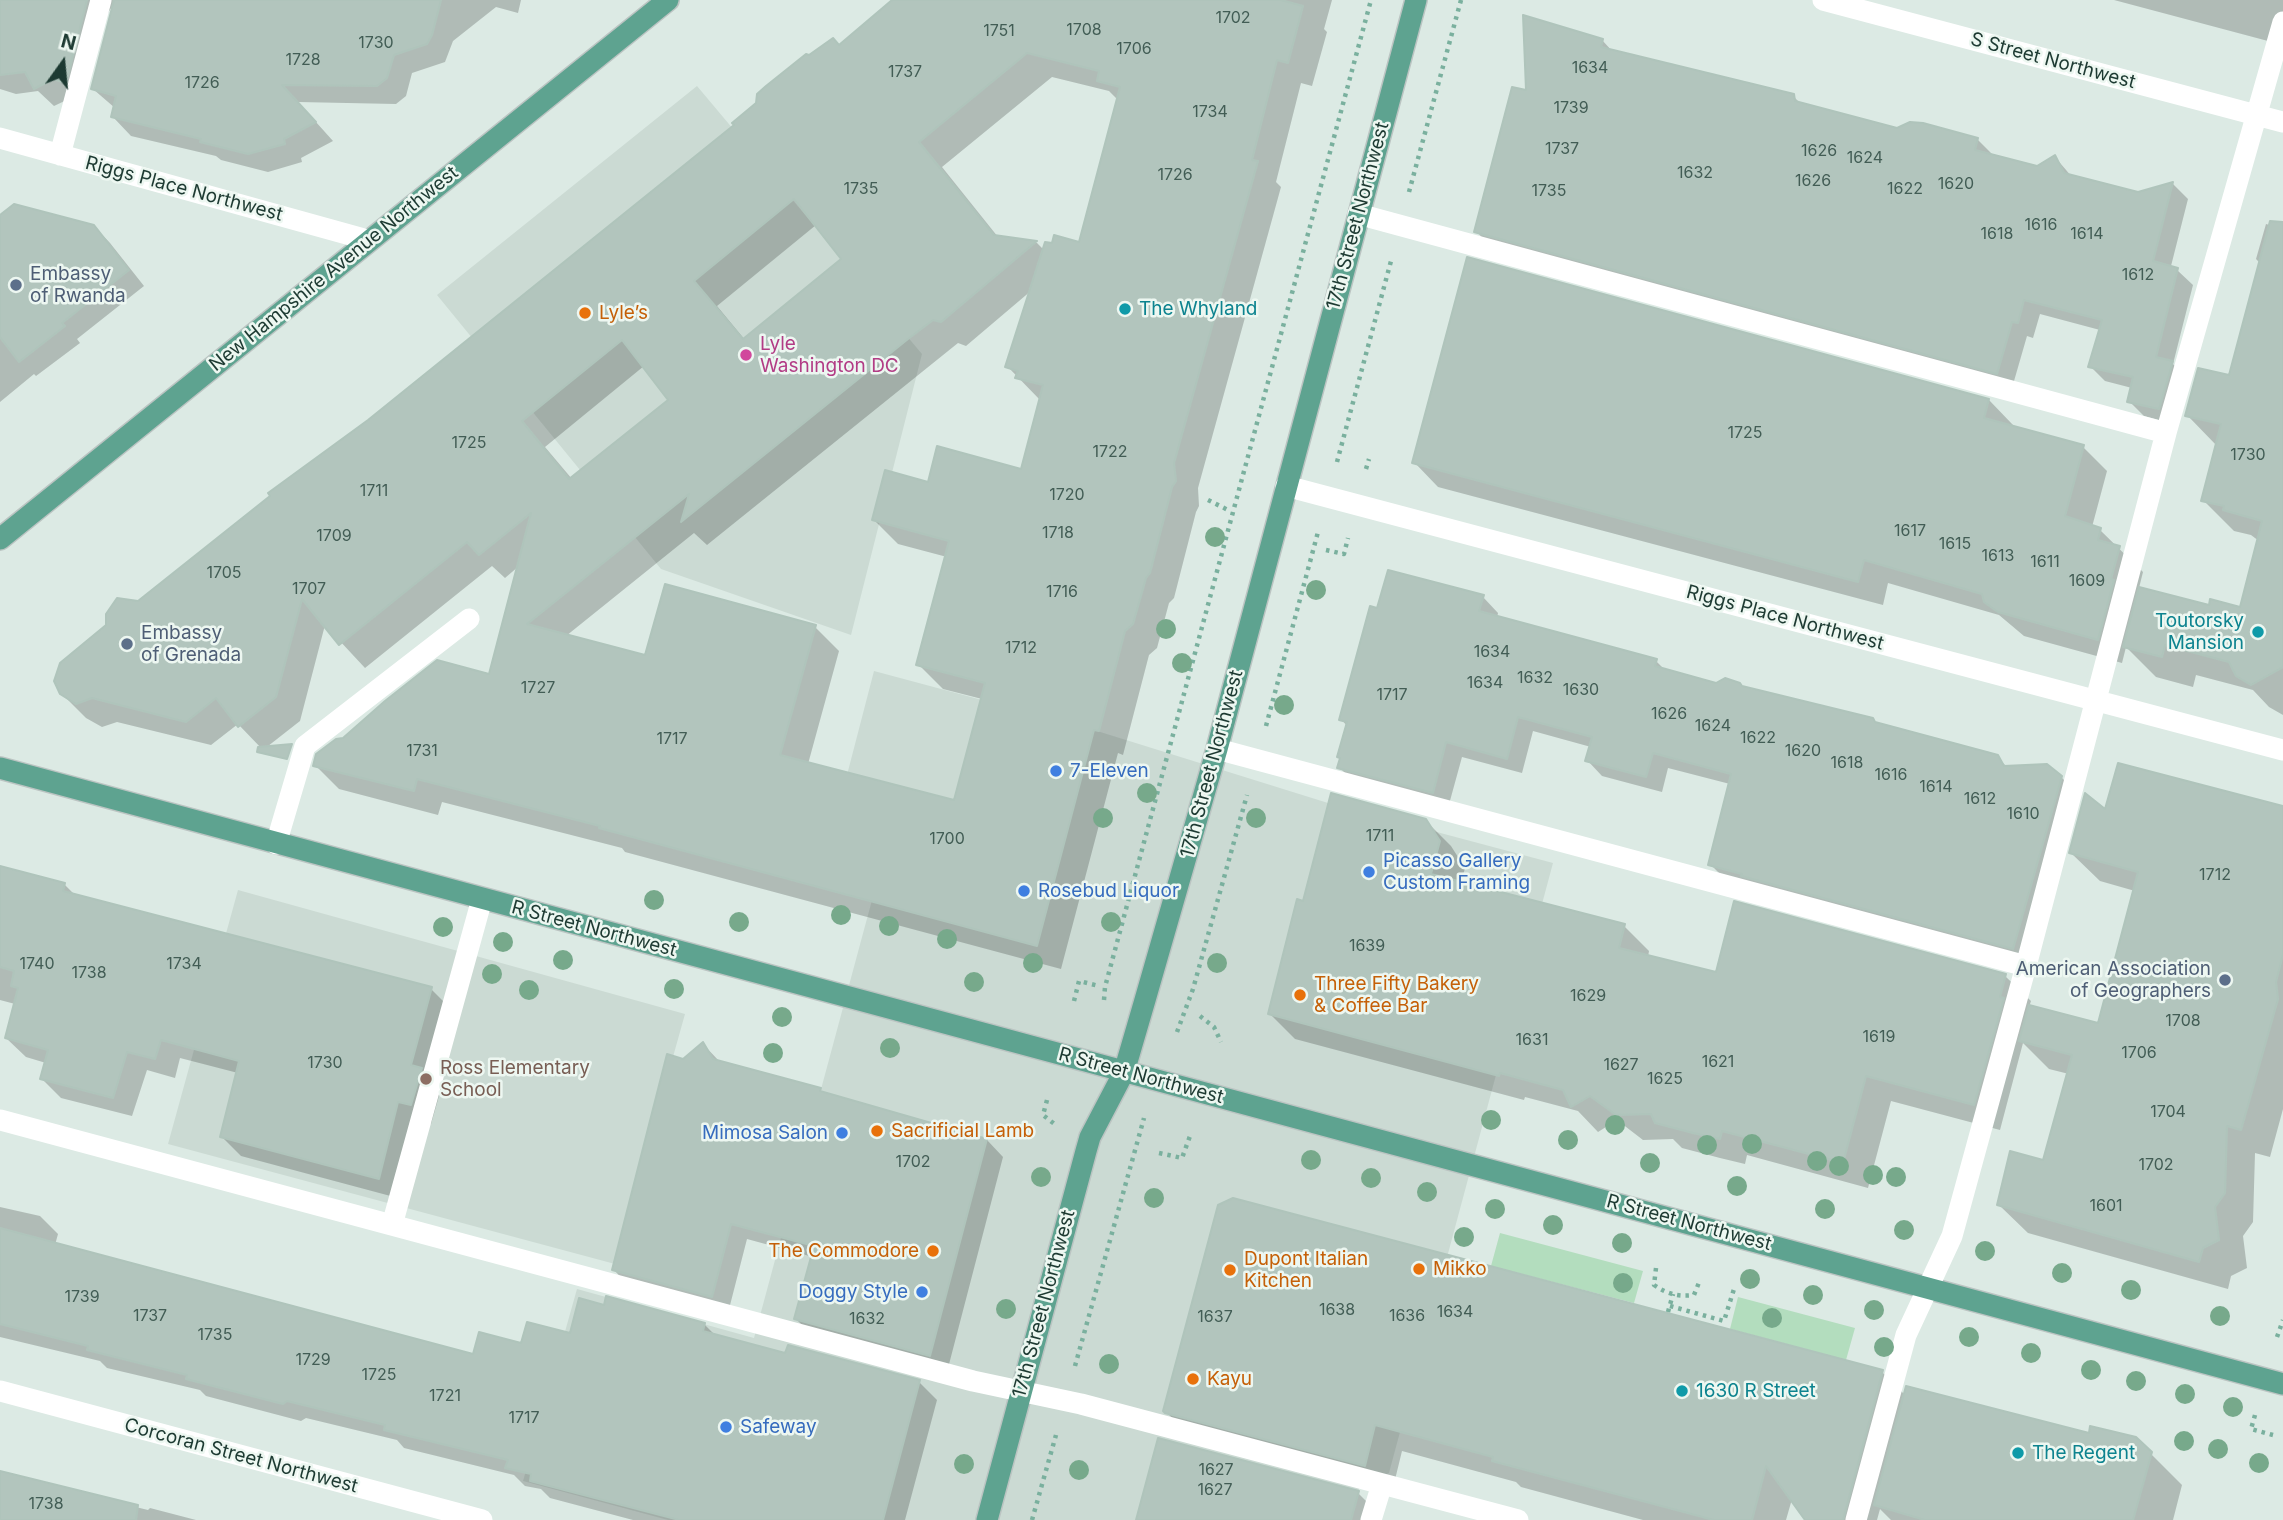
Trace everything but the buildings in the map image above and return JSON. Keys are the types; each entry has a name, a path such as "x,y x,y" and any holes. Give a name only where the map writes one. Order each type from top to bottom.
{"main road":[{"name":"New Hampshire Avenue Northwest","path":"0,539 668,0"},
{"name":"17th Street Northwest","path":"987,1520 1090,1136 1124,1072 1217,749 1416,0"},
{"name":"R Street Northwest","path":"0,768 2283,1384"}],"street":[{"path":"60,155 101,0"},
{"name":"S Street Northwest","path":"1823,0 2283,122"},
{"path":"1856,1520 1906,1335 1952,1236 2166,433 2283,22"},
{"name":"Riggs Place Northwest","path":"0,138 368,240"},
{"path":"1358,214 2166,433"},
{"name":"Riggs Place Northwest","path":"1286,486 2283,750"},
{"path":"276,844 305,746 470,619"},
{"path":"1217,749 2026,965"},
{"path":"392,1225 482,899"},
{"path":"0,1120 1020,1392 1065,1401 1518,1520"},
{"name":"Corcoran Street Northwest","path":"0,1391 482,1520"},
{"path":"1371,1520 1381,1484"}],"path":[{"path":"1110,969 1371,0"},
{"path":"1366,469 1369,459"},
{"path":"1208,500 1228,510"},
{"path":"1326,550 1344,554 1349,537"},
{"path":"1074,1001 1079,981 1099,986"},
{"path":"1200,1016 1214,1027 1221,1042"},
{"path":"1047,1100 1042,1115 1062,1130"},
{"path":"1158,1153 1182,1158 1190,1136"},
{"path":"1032,1520 1130,1166"},
{"path":"1656,1268 1654,1285 1664,1292 1682,1297 1694,1295 1700,1280"},
{"path":"1673,1294 1669,1309 1724,1321 1734,1289"},
{"path":"2277,1337 2283,1320"},
{"path":"2256,1411 2251,1429 2273,1435"}],"shaded area":[{"path":"697,86 922,354 851,635 661,569 437,295"},
{"path":"874,671 1094,730 1328,803 1553,863 1389,1473 1359,1489 1351,1520 668,1520 523,1481 577,1289 754,1338 872,900 847,775"},
{"name":"Ross Elementary School","path":"238,890 685,1014 615,1264 168,1144"}],"green space":[{"path":"1500,1233 1643,1271 1634,1303 1491,1266"},
{"path":"1738,1297 1855,1328 1846,1360 1730,1329"}],"place":[{"name":"Embassy of Rwanda","path":"16,285"},
{"name":"The Whyland","path":"1125,309"},
{"name":"Lyle’s","path":"585,313"},
{"name":"Lyle Washington DC","path":"746,355"},
{"name":"Toutorsky Mansion","path":"2258,632"},
{"name":"Embassy of Grenada","path":"127,644"},
{"name":"7-Eleven","path":"1056,771"},
{"name":"Picasso Gallery Custom Framing","path":"1369,872"},
{"name":"Rosebud Liquor","path":"1024,891"},
{"name":"American Association of Geographers","path":"2225,980"},
{"name":"Three Fifty Bakery & Coffee Bar","path":"1300,995"},
{"name":"Ross Elementary School","path":"426,1079"},
{"name":"Sacrificial Lamb","path":"877,1131"},
{"name":"Mimosa Salon","path":"842,1133"},
{"name":"The Commodore","path":"933,1251"},
{"name":"Mikko","path":"1419,1269"},
{"name":"Dupont Italian Kitchen","path":"1230,1270"},
{"name":"Doggy Style","path":"922,1292"},
{"name":"Kayu","path":"1193,1379"},
{"name":"1630 R Street","path":"1682,1391"},
{"name":"Safeway","path":"726,1427"},
{"name":"The Regent","path":"2018,1453"}]}
